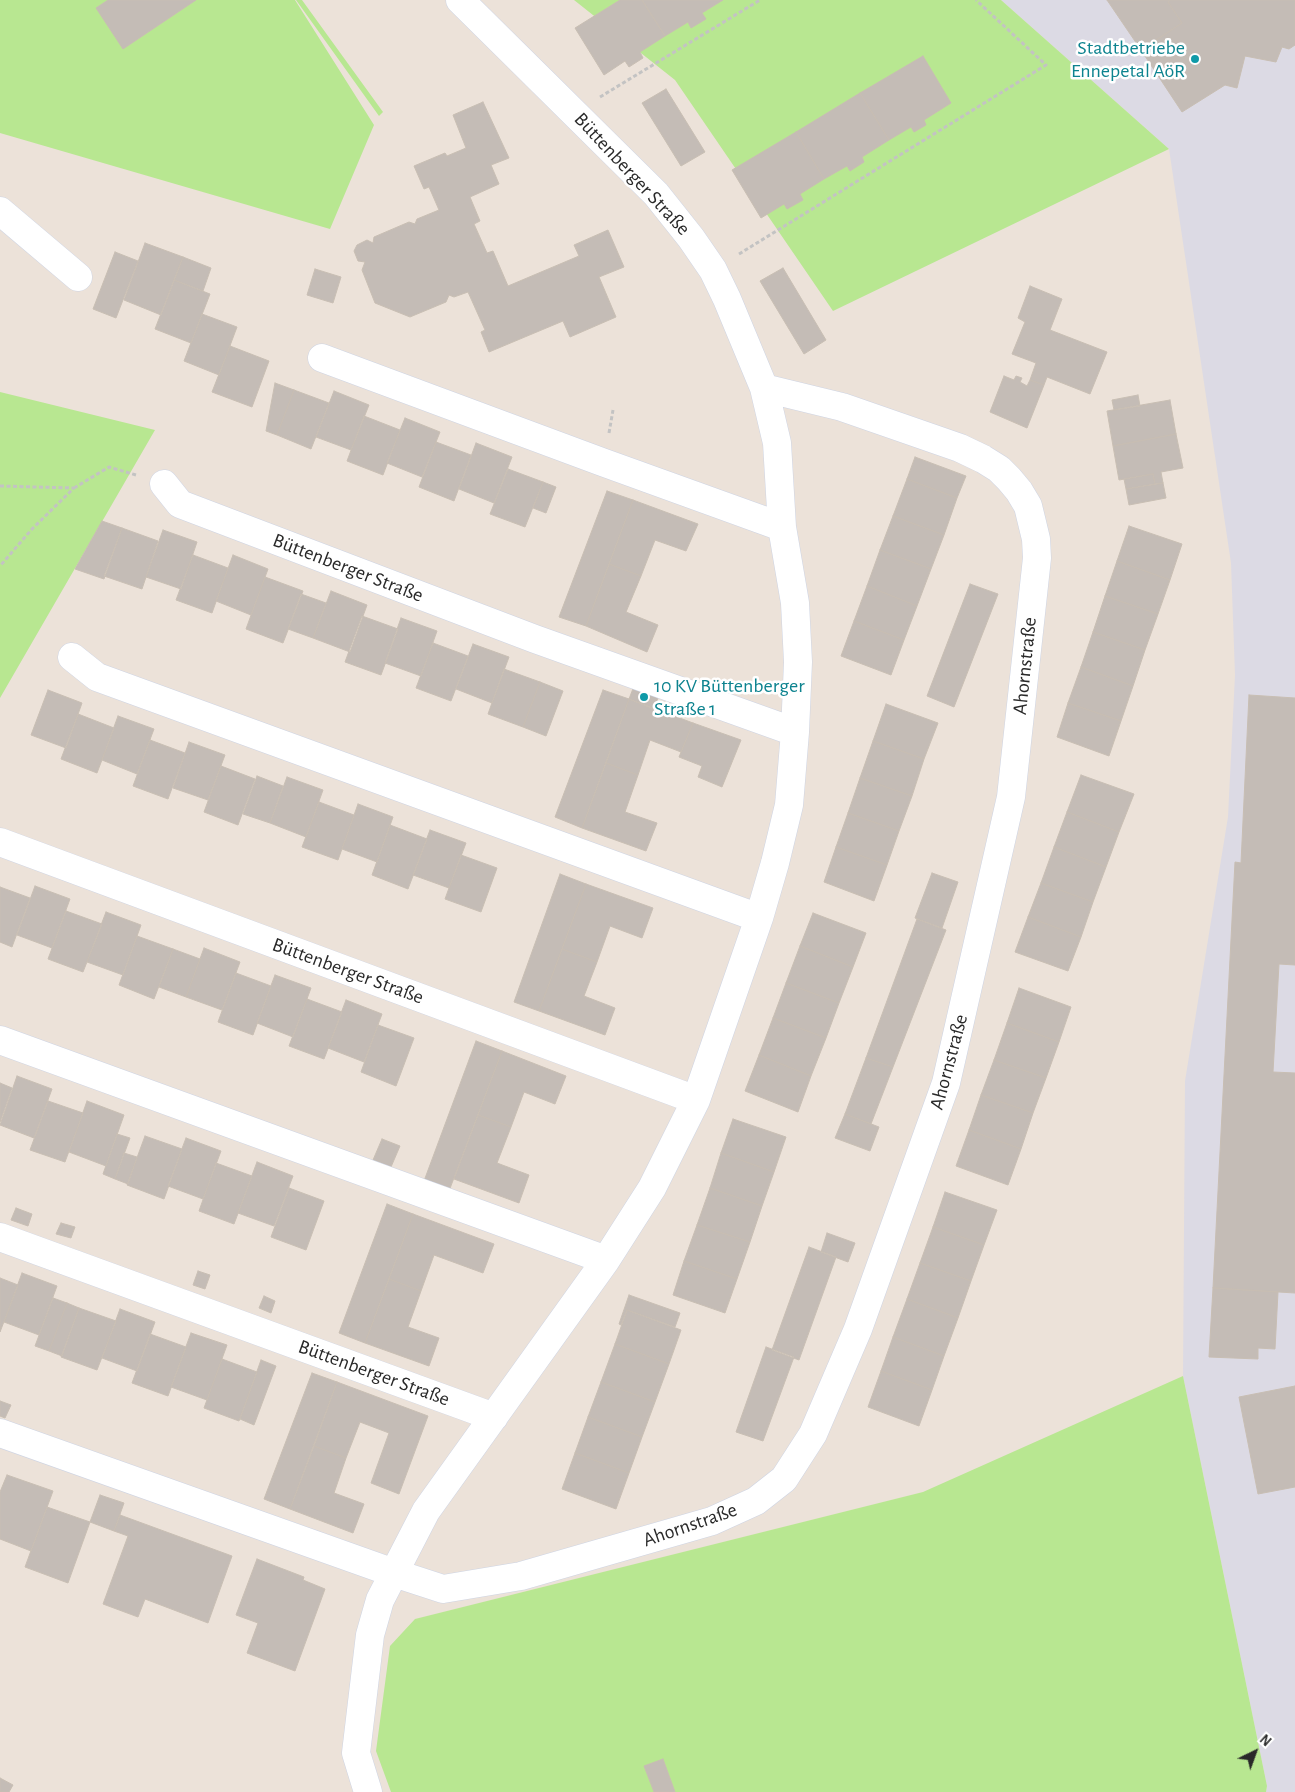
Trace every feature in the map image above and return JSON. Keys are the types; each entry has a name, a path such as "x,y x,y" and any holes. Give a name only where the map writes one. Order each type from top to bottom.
{"street":[{"name":"Büttenberger Straße","path":"368,1792 356,1753 370,1634 380,1600 426,1511 606,1260 652,1188 696,1100 759,918 775,863 789,805 795,732 798,662 795,603 782,527 777,443 764,388 748,346 713,270 691,238 656,194 460,0"},
{"path":"0,210 78,278"},
{"path":"322,358 782,527"},
{"name":"Ahornstraße","path":"394,1573 443,1589 521,1576 712,1521 756,1501 784,1479 813,1434 858,1329 946,1082 1011,797 1037,558 1032,519 1028,506 1019,490 999,469 983,458 960,448 842,407 764,388"},
{"name":"Büttenberger Straße","path":"164,484 180,504 535,639 795,732"},
{"path":"72,657 97,677 759,918"},
{"name":"Büttenberger Straße","path":"0,842 696,1100"},
{"path":"0,1040 606,1260"},
{"name":"Büttenberger Straße","path":"0,1237 494,1417"},
{"path":"0,1433 394,1573"}],"path":[{"path":"574,113 760,0"},
{"path":"713,270 1046,65 976,0"},
{"path":"0,566 32,529 74,488 109,467 164,484"},
{"path":"0,486 74,488"}],"shaded area":[{"path":"1001,0 1295,0 1295,1792 1266,1792 1267,1786 1183,1376 1185,1081 1228,817 1235,675 1231,563 1169,149"}],"green space":[{"path":"0,0 295,0 374,125 330,229 0,133"},
{"path":"296,0 302,0 383,112 379,116"},
{"path":"574,0 1001,0 1169,149 833,311 675,80"},
{"path":"0,392 155,430 0,698"},
{"path":"1183,1376 1267,1786 1266,1792 391,1792 376,1751 390,1646 415,1619 923,1492"}],"building":[{"path":"108,0 196,0 123,49 96,8"},
{"path":"620,0 642,0 665,36 640,52 643,58 629,67 625,61 604,75 575,28"},
{"path":"642,0 723,0 702,13 706,19 691,28 688,22 665,36"},
{"path":"1107,0 1170,0 1168,2 1182,23 1141,50"},
{"name":"Stadtbetriebe Ennepetal AöR","path":"1170,0 1295,0 1295,45 1289,49 1282,47 1276,62 1245,56 1237,88 1225,85 1182,112 1141,50 1182,23 1168,2"},
{"path":"923,56 951,103 924,120 926,125 914,132 911,127 889,140 860,93"},
{"path":"666,89 705,152 681,166 642,103"},
{"path":"860,93 889,140 862,157 864,162 850,171 847,166 824,179 796,132"},
{"path":"483,102 509,158 491,165 499,184 470,197 480,221 474,224 487,253 493,251 508,286 579,256 574,245 608,230 624,267 599,277 616,317 570,337 563,321 489,352 481,332 485,330 468,292 454,297 449,295 446,302 410,317 375,303 362,270 365,262 358,261 354,251 357,245 367,240 373,243 374,237 409,222 415,224 417,219 439,210 429,187 424,189 414,166 445,153 447,156 466,148 453,115"},
{"path":"796,132 824,179 800,194 803,200 787,209 784,204 761,218 732,170"},
{"path":"145,243 183,257 161,315 124,300"},
{"path":"115,252 138,261 116,318 93,309"},
{"path":"183,257 211,268 203,291 174,280"},
{"path":"783,268 826,340 804,354 760,281"},
{"path":"315,269 341,277 333,303 307,295"},
{"path":"174,280 210,294 191,343 155,329"},
{"path":"1030,286 1062,299 1050,330 1107,352 1090,394 1047,377 1044,385 1030,380 1036,363 1012,354 1025,322 1018,318"},
{"path":"202,314 237,327 219,375 184,361"},
{"path":"230,346 269,361 252,407 212,392"},
{"path":"1004,376 1014,380 1016,376 1022,378 1020,382 1027,386 1030,380 1044,385 1027,428 990,412"},
{"path":"275,383 294,390 277,435 266,431"},
{"path":"294,390 329,403 311,449 277,435"},
{"path":"334,391 369,405 351,450 316,437"},
{"path":"1138,395 1140,406 1114,410 1112,400"},
{"path":"1170,400 1176,434 1113,446 1107,411"},
{"path":"364,416 400,430 383,475 347,461"},
{"path":"405,418 440,432 422,477 387,463"},
{"path":"1176,434 1183,468 1161,472 1163,483 1155,484 1153,474 1119,480 1113,446"},
{"path":"436,442 471,455 454,501 419,487"},
{"path":"476,443 512,457 494,503 459,489"},
{"path":"915,457 966,476 957,498 907,479"},
{"path":"508,469 543,482 525,527 490,514"},
{"path":"1153,474 1155,484 1126,489 1124,479"},
{"path":"907,479 957,498 944,535 893,516"},
{"path":"543,482 556,487 546,513 533,508"},
{"path":"1163,483 1166,498 1129,505 1126,489"},
{"path":"607,491 633,500 586,626 559,617"},
{"path":"633,500 698,524 686,551 655,540 641,576 609,564"},
{"path":"893,516 944,535 931,569 880,550"},
{"path":"102,521 122,528 104,579 75,569"},
{"path":"1129,526 1182,544 1170,580 1117,561"},
{"path":"122,528 158,541 142,589 104,576"},
{"path":"163,530 197,542 181,589 146,577"},
{"path":"880,550 931,569 917,606 867,586"},
{"path":"193,555 228,568 212,613 176,600"},
{"path":"233,555 268,569 251,615 216,601"},
{"path":"1117,561 1170,580 1158,614 1105,596"},
{"path":"609,564 641,576 626,612 658,625 647,652 586,626"},
{"path":"265,577 303,591 283,643 246,629"},
{"path":"970,584 998,594 954,707 927,696"},
{"path":"867,586 917,606 904,640 854,621"},
{"path":"331,591 367,605 350,652 313,638"},
{"path":"301,594 326,603 313,638 288,629"},
{"path":"1105,596 1158,614 1145,650 1093,632"},
{"path":"362,616 398,629 381,675 345,662"},
{"path":"401,618 437,631 421,676 385,663"},
{"path":"854,621 904,640 891,675 841,656"},
{"path":"1093,632 1145,650 1133,686 1081,667"},
{"path":"433,643 468,656 451,701 416,688"},
{"path":"473,644 509,657 492,703 456,689"},
{"path":"1081,667 1133,686 1121,721 1068,703"},
{"path":"504,669 540,682 523,727 488,714"},
{"path":"540,682 563,691 546,736 523,727"},
{"name":"10 KV Büttenberger Straße 1","path":"634,686 659,695 654,709 629,699"},
{"path":"48,690 82,703 66,748 31,735"},
{"path":"603,690 629,699 582,828 555,817"},
{"path":"1249,695 1295,698 1295,965 1279,964 1273,1072 1295,1073 1295,1293 1213,1288 1235,862 1241,863"},
{"path":"629,699 693,723 681,752 650,740 638,775 606,763"},
{"path":"1068,703 1121,721 1109,756 1057,737"},
{"path":"886,704 938,723 924,759 873,741"},
{"path":"78,714 114,728 97,773 61,759"},
{"path":"118,716 154,729 137,774 102,760"},
{"path":"693,723 741,740 722,787 698,777 702,766 679,757"},
{"path":"150,740 185,753 168,799 133,786"},
{"path":"873,741 924,759 912,796 860,778"},
{"path":"189,742 225,755 208,800 173,788"},
{"path":"606,763 638,775 625,812 657,823 646,851 582,828"},
{"path":"221,766 255,779 238,825 204,812"},
{"path":"1081,775 1134,794 1119,832 1067,812"},
{"path":"257,776 283,786 270,823 243,814"},
{"path":"287,777 323,790 306,837 270,823"},
{"path":"860,778 912,796 899,831 848,813"},
{"path":"319,802 354,815 338,860 302,847"},
{"path":"358,804 393,817 377,862 342,849"},
{"path":"1067,812 1119,832 1106,867 1054,847"},
{"path":"848,813 899,831 887,865 836,847"},
{"path":"390,825 427,839 408,889 372,875"},
{"path":"430,830 466,843 449,888 413,875"},
{"path":"836,847 887,865 874,901 824,882"},
{"path":"1054,847 1106,867 1093,902 1041,883"},
{"path":"461,855 497,868 481,912 445,899"},
{"path":"932,873 958,882 942,928 915,918"},
{"path":"560,874 586,884 539,1011 514,1002"},
{"path":"1041,883 1093,902 1081,937 1028,917"},
{"path":"586,884 653,908 642,938 610,926 597,962 562,949"},
{"path":"35,886 70,899 52,948 17,935"},
{"path":"0,887 30,898 12,947 0,942"},
{"path":"66,911 102,924 83,972 48,959"},
{"path":"106,912 141,925 123,975 87,962"},
{"path":"813,913 866,933 853,967 800,946"},
{"path":"1028,917 1081,937 1068,971 1015,952"},
{"path":"917,919 946,930 893,1067 866,1058"},
{"path":"137,936 173,949 154,999 119,985"},
{"path":"800,946 853,967 839,1003 786,983"},
{"path":"204,948 240,962 222,1010 186,997"},
{"path":"173,949 200,959 186,997 159,987"},
{"path":"562,949 597,962 584,996 615,1008 605,1035 539,1011"},
{"path":"236,973 271,986 253,1035 218,1022"},
{"path":"275,975 311,988 293,1037 257,1023"},
{"path":"786,983 839,1003 826,1038 773,1018"},
{"path":"1019,988 1071,1007 1059,1042 1007,1023"},
{"path":"307,999 342,1012 324,1059 289,1046"},
{"path":"346,1000 382,1014 364,1062 328,1048"},
{"path":"773,1018 826,1038 811,1076 759,1055"},
{"path":"1007,1023 1059,1042 1046,1078 994,1060"},
{"path":"378,1025 414,1038 396,1086 361,1072"},
{"path":"476,1041 502,1051 449,1191 424,1181"},
{"path":"502,1051 566,1076 555,1104 524,1092 511,1127 478,1115"},
{"path":"759,1055 811,1076 798,1112 745,1091"},
{"path":"866,1058 893,1067 871,1124 845,1114"},
{"path":"994,1060 1046,1078 1033,1113 981,1095"},
{"path":"17,1076 52,1089 34,1138 0,1125"},
{"path":"0,1083 12,1088 0,1122"},
{"path":"981,1095 1033,1113 1021,1149 969,1130"},
{"path":"48,1101 83,1113 65,1162 30,1150"},
{"path":"87,1101 124,1115 106,1166 69,1152"},
{"path":"845,1114 879,1127 870,1151 835,1138"},
{"path":"478,1115 511,1127 497,1163 529,1175 519,1203 454,1179"},
{"path":"733,1119 786,1137 774,1172 721,1153"},
{"path":"969,1130 1021,1149 1008,1185 956,1166"},
{"path":"117,1134 130,1138 115,1179 103,1174"},
{"path":"145,1136 182,1149 164,1199 127,1185"},
{"path":"186,1138 221,1151 203,1199 168,1186"},
{"path":"382,1139 400,1146 391,1167 373,1160"},
{"path":"124,1153 137,1157 128,1184 115,1179"},
{"path":"721,1153 774,1172 762,1206 710,1188"},
{"path":"257,1162 293,1176 274,1226 238,1213"},
{"path":"216,1163 252,1176 234,1224 199,1211"},
{"path":"289,1188 324,1201 306,1250 271,1237"},
{"path":"710,1188 762,1206 750,1242 697,1225"},
{"path":"945,1192 997,1210 984,1245 933,1227"},
{"path":"387,1204 413,1214 365,1343 339,1333"},
{"path":"16,1208 32,1214 28,1226 11,1220"},
{"path":"413,1214 494,1244 483,1273 434,1255 421,1291 389,1279"},
{"path":"61,1223 75,1227 71,1238 56,1234"},
{"path":"697,1225 750,1242 737,1279 684,1261"},
{"path":"933,1227 984,1245 971,1281 920,1263"},
{"path":"827,1233 855,1243 848,1262 821,1252"},
{"path":"809,1247 836,1257 799,1360 772,1350"},
{"path":"684,1261 737,1279 725,1313 673,1295"},
{"path":"920,1263 971,1281 958,1318 907,1299"},
{"path":"198,1271 210,1275 205,1289 193,1285"},
{"path":"22,1273 57,1286 39,1335 4,1322"},
{"path":"0,1278 18,1285 0,1332"},
{"path":"389,1279 421,1291 408,1327 439,1338 429,1366 365,1343"},
{"path":"1213,1288 1278,1292 1275,1349 1258,1348 1258,1359 1209,1357"},
{"path":"629,1295 680,1313 675,1327 627,1310 621,1325 619,1324"},
{"path":"264,1296 275,1301 271,1313 259,1308"},
{"path":"53,1298 67,1303 49,1351 35,1346"},
{"path":"907,1299 958,1318 944,1356 893,1337"},
{"path":"67,1303 79,1308 62,1356 49,1351"},
{"path":"79,1308 116,1321 97,1370 61,1357"},
{"path":"120,1309 155,1322 137,1371 102,1358"},
{"path":"627,1310 681,1330 669,1364 615,1344"},
{"path":"191,1333 227,1345 207,1400 171,1387"},
{"path":"150,1334 186,1347 168,1396 132,1383"},
{"path":"893,1337 944,1356 932,1390 881,1371"},
{"path":"615,1344 669,1364 655,1402 601,1382"},
{"path":"766,1347 794,1357 763,1441 736,1432"},
{"path":"222,1359 257,1372 239,1421 204,1408"},
{"path":"261,1360 276,1366 254,1425 240,1419"},
{"path":"881,1371 932,1390 919,1426 868,1407"},
{"path":"312,1373 337,1382 290,1509 264,1499"},
{"path":"337,1382 428,1416 399,1494 371,1483 389,1433 360,1422 346,1458 314,1446"},
{"path":"601,1382 655,1402 642,1437 588,1417"},
{"path":"1295,1386 1295,1487 1258,1494 1239,1397"},
{"path":"0,1401 11,1405 5,1418 0,1416"},
{"path":"588,1417 642,1437 629,1473 575,1453"},
{"path":"314,1446 346,1458 334,1493 364,1504 353,1533 290,1509"},
{"path":"575,1453 629,1473 616,1509 562,1489"},
{"path":"7,1475 53,1491 31,1551 0,1539 0,1492"},
{"path":"100,1495 124,1503 114,1531 90,1522"},
{"path":"47,1507 90,1522 68,1583 25,1567"},
{"path":"120,1515 232,1556 208,1623 145,1599 138,1617 103,1604 128,1536 114,1531"},
{"path":"257,1559 304,1577 303,1580 325,1589 295,1671 247,1653 258,1623 236,1615"},
{"path":"663,1759 675,1792 654,1792 644,1766"},
{"path":"0,1778 13,1785 9,1792 0,1792"}],"place":[{"name":"Stadtbetriebe Ennepetal AöR","path":"1195,59"},
{"name":"10 KV Büttenberger Straße 1","path":"644,697"}]}
